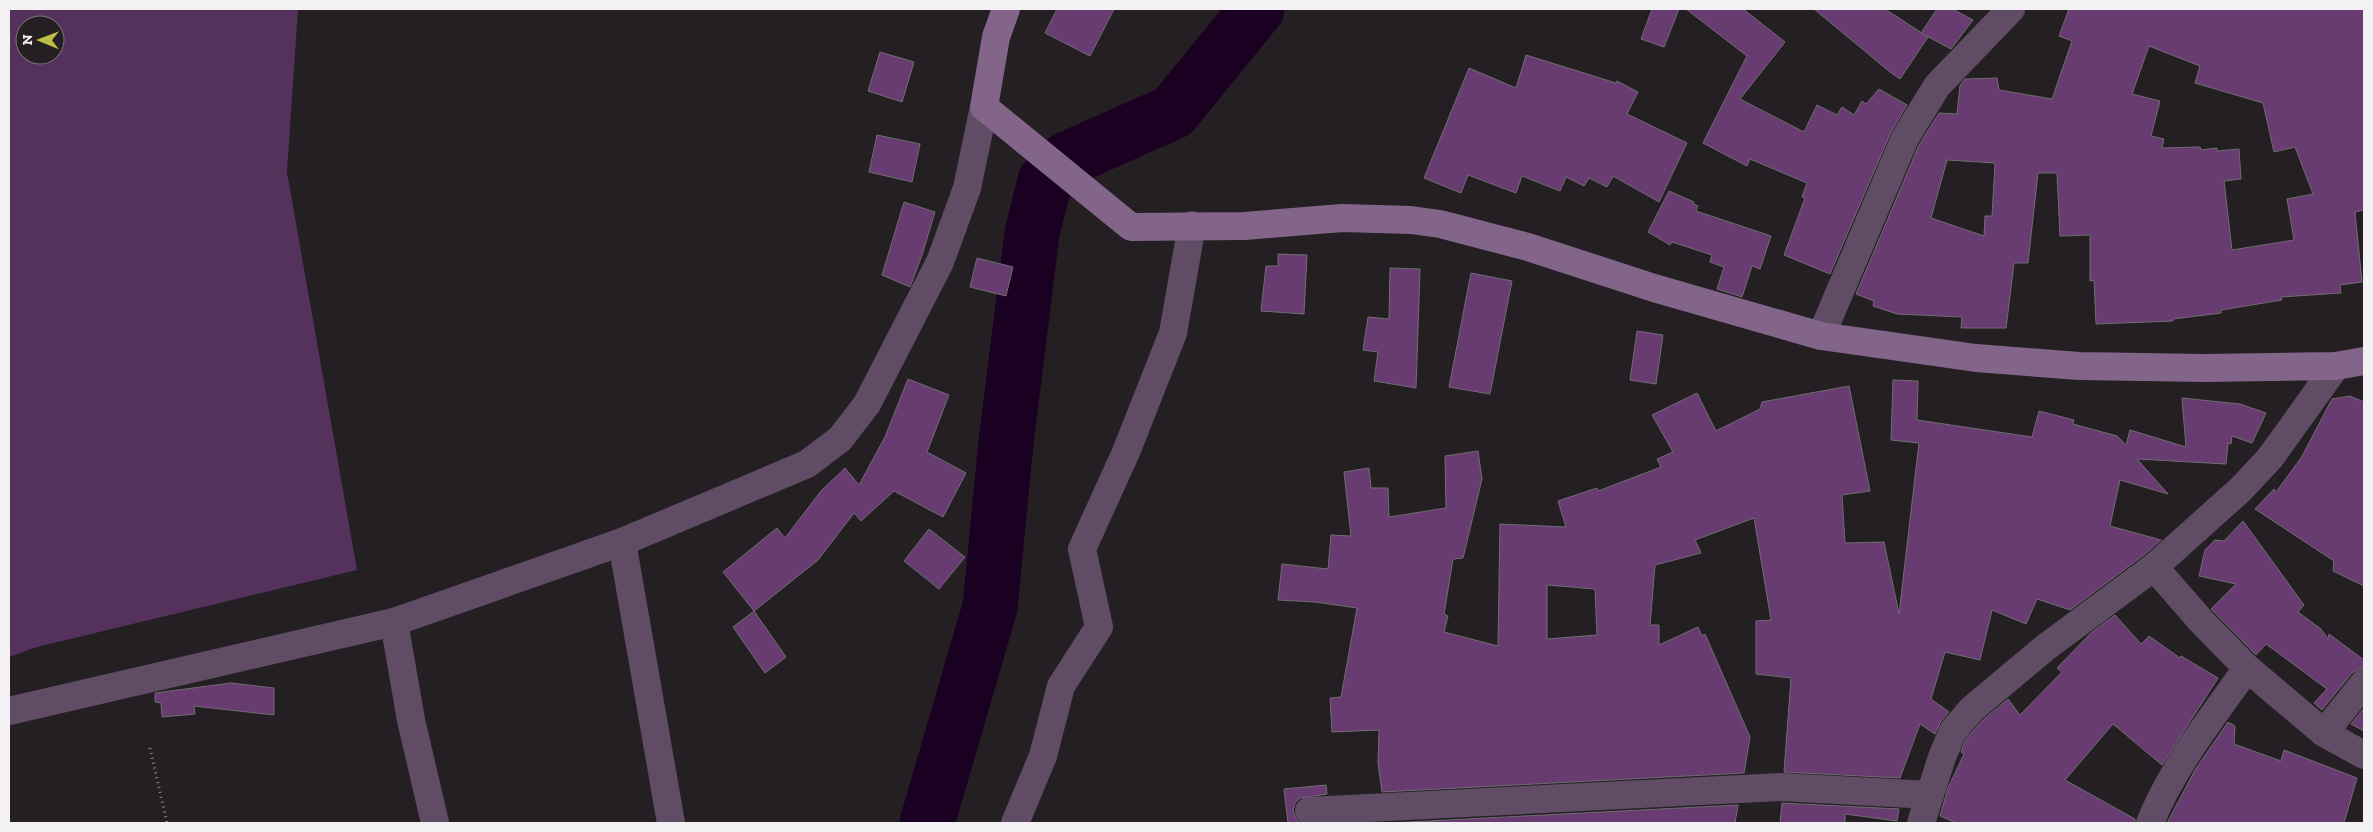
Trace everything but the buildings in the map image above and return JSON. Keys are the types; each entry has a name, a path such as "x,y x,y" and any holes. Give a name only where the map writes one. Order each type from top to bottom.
{"street":[{"path":"9,711 394,622 622,542 807,464 840,439 868,404 940,262 967,188 996,37 1006,9"},
{"path":"1821,336 1905,138 1937,86 2011,9"},
{"path":"984,107 1131,228 1192,225 1244,226 1342,218 1411,220 1440,224 1528,247 1654,288 1821,336 1976,358 2079,366 2205,368 2336,366 2364,361"},
{"path":"1015,823 1043,756 1061,686 1099,627 1082,549 1126,452 1173,334 1192,225"},
{"path":"1921,823 1953,731 1972,709 2046,647 2154,567 2241,489 2264,464 2336,366"},
{"path":"622,542 671,823"},
{"path":"2154,567 2202,622 2247,668 2324,733 2364,755"},
{"path":"394,622 411,720 435,823"},
{"path":"2150,823 2161,796 2185,756 2247,668"},
{"path":"2324,733 2364,683"},
{"path":"1309,811 1781,787 1930,795"}],"path":[{"path":"150,748 167,823"}],"shaded area":[{"path":"9,9 298,9 287,172 357,570 37,647 9,657"}],"waterway":[{"path":"927,823 990,607 1006,442 1032,233 1045,181 1067,159 1173,112 1257,9"}]}
